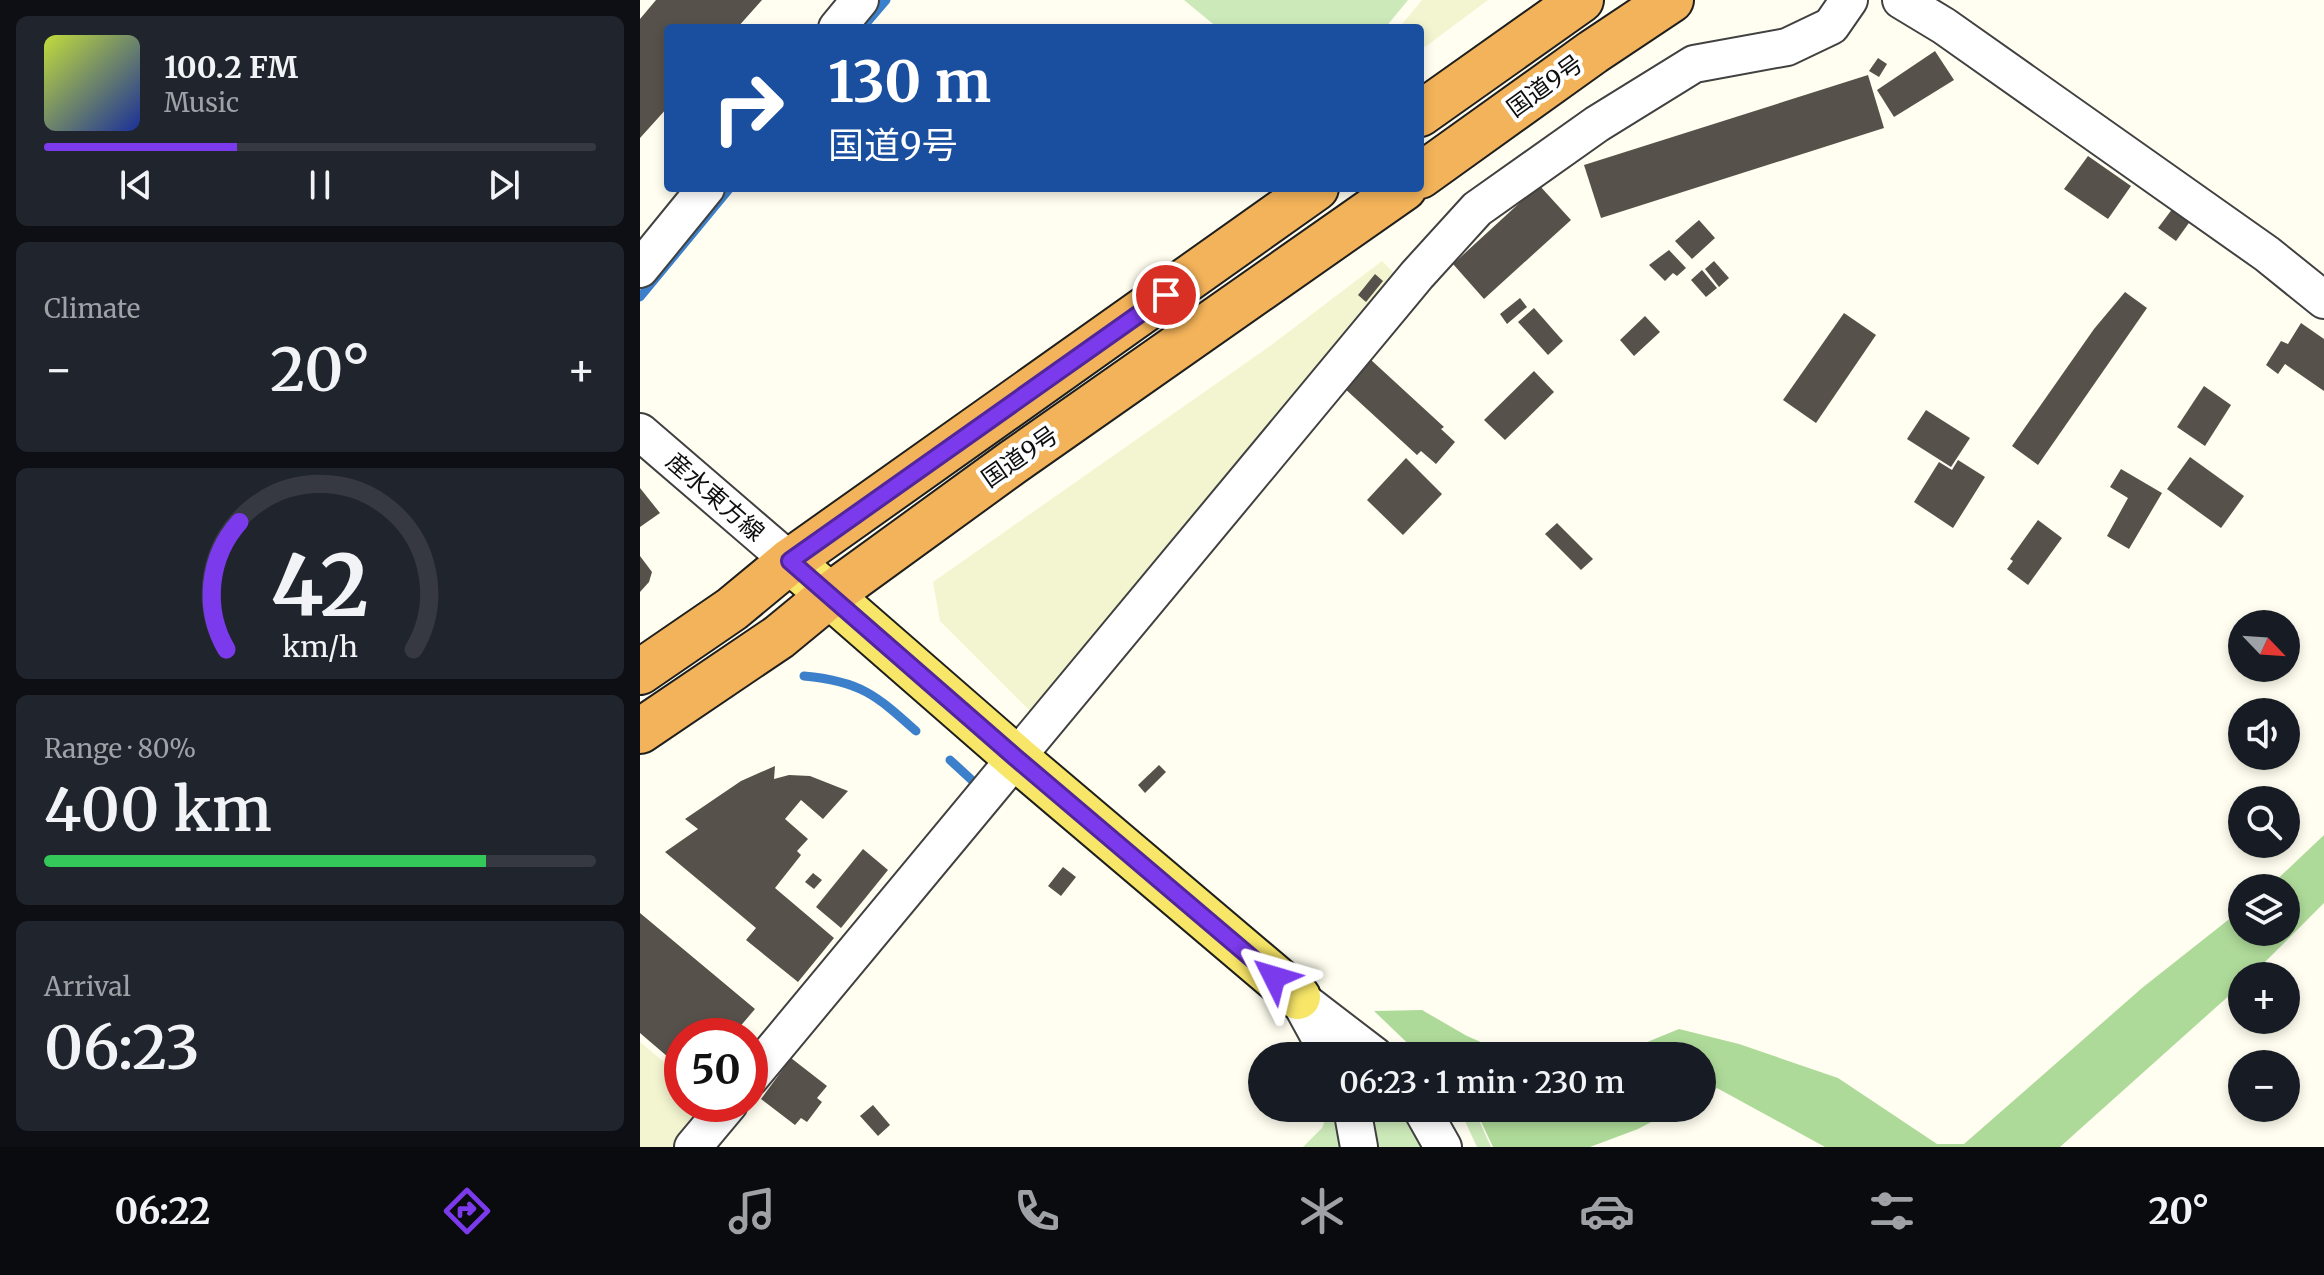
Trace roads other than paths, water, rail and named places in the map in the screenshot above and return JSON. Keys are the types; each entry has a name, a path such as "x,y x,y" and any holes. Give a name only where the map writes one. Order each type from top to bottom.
{"highway":[{"name":"国道9号","path":"1424,111 1581,0"},
{"name":"国道9号","path":"1424,173 1671,0"},
{"name":"国道9号","path":"640,672 732,609 790,561 1310,192"},
{"name":"国道9号","path":"640,731 779,637 830,595 1013,462 1398,192"}],"main road":[{"path":"790,561 1298,997"}],"street":[{"path":"840,24 860,0"},
{"path":"768,1056 1417,275 1477,209 1597,124 1694,64 1787,47 1831,26 1849,0"},
{"path":"1901,0 1944,26 2267,254 2324,300"},
{"path":"640,269 703,192"},
{"name":"産水東方線","path":"640,432 790,561"},
{"path":"1298,997 1322,1042"},
{"path":"1298,997 1357,1042"},
{"path":"693,1147 714,1122"},
{"path":"1355,1122 1359,1147"},
{"path":"1429,1122 1443,1147"}],"waterway":[{"path":"865,24 886,0"},
{"path":"640,297 727,192"},
{"path":"804,676 854,686 878,699 916,731"},
{"path":"950,760 975,783 971,788"}]}
